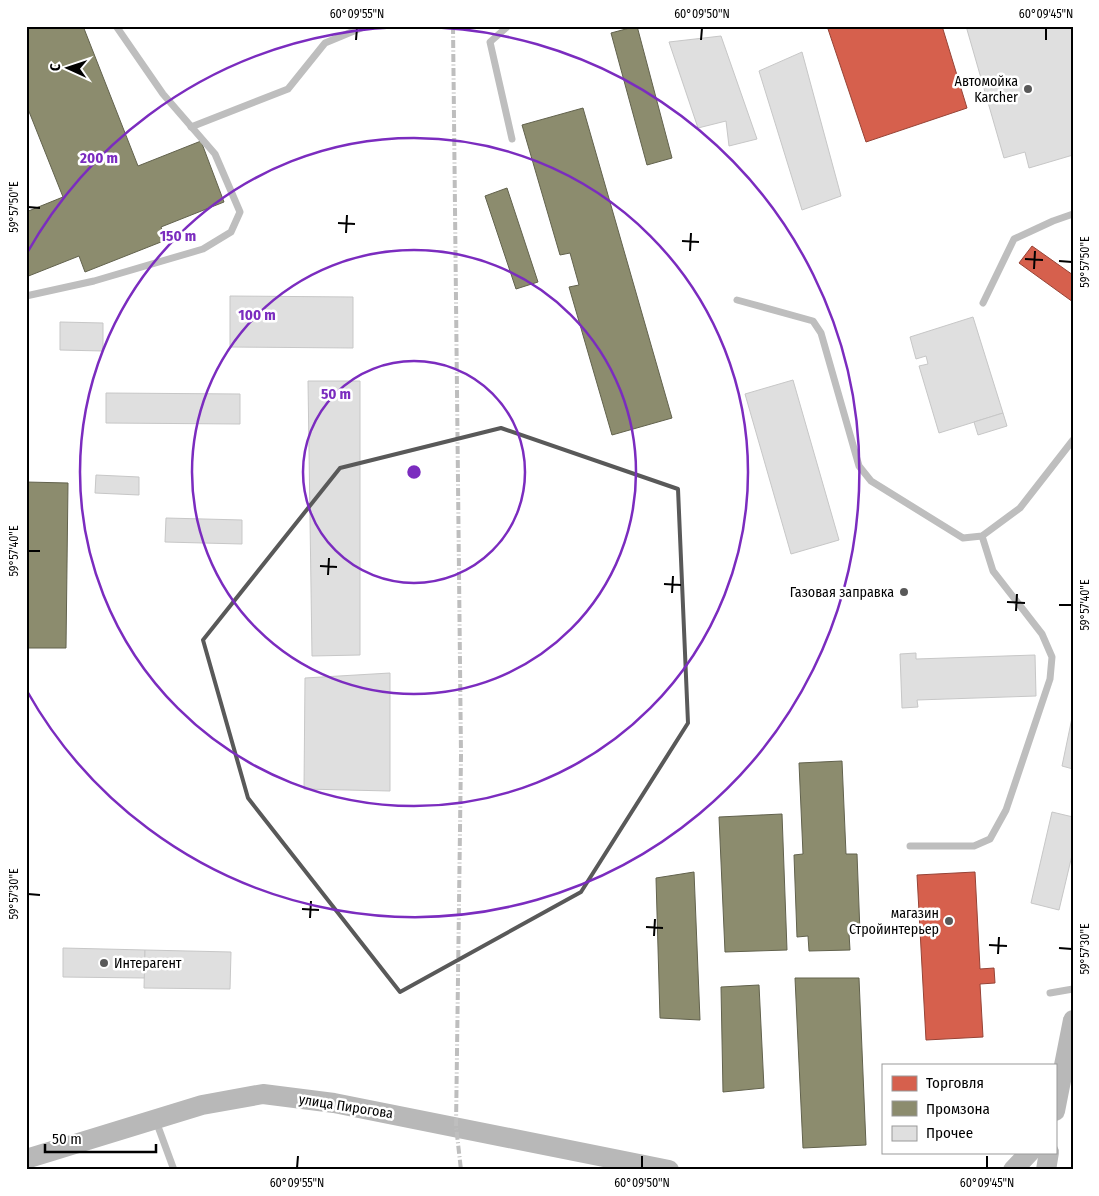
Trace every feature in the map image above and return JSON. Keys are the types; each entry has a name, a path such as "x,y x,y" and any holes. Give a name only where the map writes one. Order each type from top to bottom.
{"main road":[{"path":"1056,1106 1073,1020"},
{"name":"улица Пирогова","path":"26,1159 202,1105 263,1094 334,1102 669,1170"},
{"path":"1013,1170 1028,1154"},
{"path":"1046,1170 1049,1154"}],"lane":[{"path":"26,296 94,281 203,249 231,232 240,212 214,154 163,94 116,26"},
{"path":"191,127 288,89 325,43 366,26"},
{"path":"508,26 490,42 512,139"},
{"path":"983,303 1014,239 1073,214"},
{"path":"737,300 814,321 821,334 860,466 871,481 963,538 982,536 1020,508 1073,440"},
{"path":"910,846 974,846 990,839 1006,810 1050,679 1052,657 1042,634 993,571 982,536"},
{"path":"1050,993 1073,989"},
{"path":"155,1118 174,1170"}],"highlighted area":[{"path":"501,428 678,489 688,723 581,892 400,992 248,798 203,640 340,468"}],"building: Торговля":[{"path":"827,26 942,26 967,108 866,142"},
{"path":"1032,246 1073,275 1073,302 1019,263"},
{"name":"магазин Стройинтерьер","path":"975,872 980,969 994,968 995,983 980,984 983,1037 926,1040 917,875"}],"building: Промзона":[{"path":"26,26 83,26 138,166 201,141 224,202 161,227 166,240 85,272 79,256 26,277 26,212 63,197 26,104"},
{"path":"637,26 672,158 647,165 611,33"},
{"path":"583,108 672,418 612,435 569,287 579,285 570,253 560,255 522,125"},
{"path":"507,188 538,282 516,289 485,196"},
{"path":"26,482 68,483 66,648 26,648"},
{"path":"842,761 846,854 857,854 860,933 849,933 850,950 809,951 808,936 797,937 794,855 803,854 799,763"},
{"path":"782,814 787,950 725,952 719,817"},
{"path":"694,872 700,1020 660,1018 656,878"},
{"path":"795,978 859,978 866,1145 803,1148"},
{"path":"759,985 764,1088 723,1092 721,987"}],"building: Прочее":[{"name":"Автомойка Karcher","path":"966,26 1073,26 1073,155 1029,168 1025,152 1004,158"},
{"path":"721,36 757,139 729,146 726,121 698,128 669,42"},
{"path":"802,52 841,196 802,210 759,71"},
{"path":"230,296 353,297 353,348 230,347"},
{"path":"973,317 1003,413 939,433 919,366 928,364 926,356 916,359 910,337"},
{"path":"60,322 103,323 103,351 60,350"},
{"path":"793,380 839,540 791,554 745,394"},
{"path":"308,381 360,381 360,655 312,656"},
{"path":"106,393 240,394 240,424 106,423"},
{"path":"1003,413 1007,426 978,435 974,422"},
{"path":"96,475 139,477 139,495 95,493"},
{"path":"166,518 242,520 242,544 165,542"},
{"path":"916,653 916,659 1035,655 1036,696 917,700 918,707 902,708 900,654"},
{"path":"390,673 390,791 304,789 305,678"},
{"path":"1073,713 1073,769 1062,766"},
{"path":"1052,812 1073,817 1073,851 1059,910 1031,903"},
{"name":"Интерагент","path":"63,948 145,950 145,978 63,977"},
{"path":"145,950 231,952 230,989 144,988"}],"railway":[{"path":"453,26 461,755 456,1126 461,1170"}],"place":[{"name":"Автомойка Karcher","path":"1028,89"},
{"name":"Газовая заправка","path":"904,592"},
{"name":"магазин Стройинтерьер","path":"949,921"},
{"name":"Интерагент","path":"104,963"}]}
